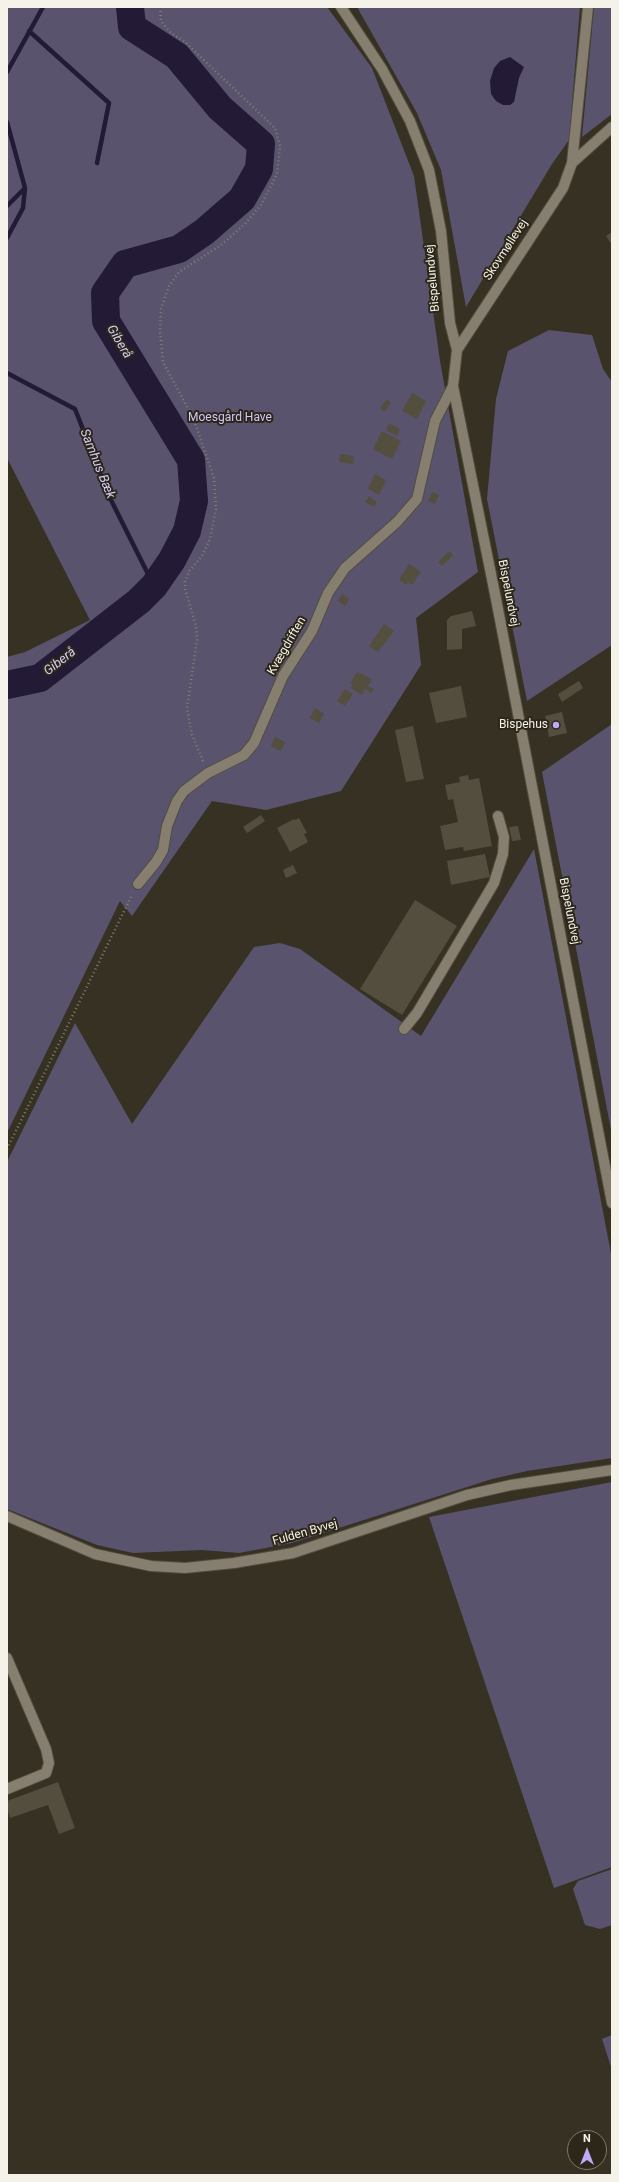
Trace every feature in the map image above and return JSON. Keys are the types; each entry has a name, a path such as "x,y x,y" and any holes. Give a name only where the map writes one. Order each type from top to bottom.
{"street":[{"name":"Bispelundvej","path":"341,7 382,69 410,121 429,170 441,231 450,323 458,350 453,386 498,606 612,1203"},
{"name":"Skovmøllevej","path":"458,350 563,188 572,162 588,7"},
{"name":"Skovmøllevej","path":"572,162 612,127"},
{"name":"Kvægdriften","path":"138,884 156,862 163,850 167,826 177,801 184,791 208,773 244,755 254,743 283,676 312,632 328,593 345,568 396,522 417,499 436,421 453,386"},
{"path":"404,1030 417,1013 494,883 503,854 504,837 498,816"},
{"name":"Fulden Byvej","path":"7,1516 95,1554 151,1566 185,1568 234,1563 293,1552 467,1495 510,1485 612,1470"},
{"path":"7,1658 46,1749 49,1763 46,1773 7,1789"}],"path":[{"path":"160,7 161,21 170,32 185,42 275,128 280,146 277,174 261,205 245,224 221,245 179,272 169,286 161,309 160,330 163,362 194,420 214,478 216,509 210,539 202,556 190,570 185,580 185,589 196,626 197,640 187,708 192,735 208,773"},
{"path":"7,1149 116,924 138,884"}],"green space":[{"name":"Moesgård Have","path":"7,7 327,7 372,68 414,176 440,361 478,572 416,618 421,665 341,791 266,810 212,801 132,916 120,901 7,1133 7,657 25,652 90,620 7,458"},
{"path":"357,7 580,7 569,140 552,164 466,307 441,170 417,113"},
{"path":"594,7 612,7 612,114 582,137"},
{"path":"549,330 592,335 603,369 612,382 612,645 527,701 487,499 496,399 508,351"},
{"path":"612,724 612,1135 542,772"},
{"path":"534,849 612,1259 612,1458 527,1471 492,1479 292,1543 239,1553 202,1550 133,1553 97,1545 7,1509 7,1162 75,1023 132,1124 254,947 280,943 300,949 421,1036"},
{"path":"612,1482 612,1867 554,1888 429,1517"},
{"path":"612,1869 612,1925 600,1929 585,1925 573,1889 578,1881"},
{"path":"612,2035 612,2070 602,2039"}],"shaded area":[{"path":"510,57 524,67 519,78 514,102 510,105 503,105 496,101 491,94 490,81 494,68 500,61"}],"building":[{"path":"612,232 612,245 606,236"},
{"path":"412,393 426,401 417,419 402,411"},
{"path":"387,399 391,403 384,412 380,408"},
{"path":"389,423 400,429 397,436 386,430"},
{"path":"382,431 401,441 392,459 373,449"},
{"path":"340,454 354,456 353,464 339,462"},
{"path":"375,474 386,480 379,495 368,489"},
{"path":"432,492 439,495 435,504 428,501"},
{"path":"369,496 377,502 374,507 365,502"},
{"path":"449,551 453,555 442,566 438,562"},
{"path":"409,564 421,572 412,585 408,582 406,585 399,579"},
{"path":"342,594 349,599 345,606 338,601"},
{"path":"472,611 476,626 462,629 462,649 447,650 447,620 451,616"},
{"path":"384,624 394,631 378,652 369,646"},
{"path":"357,672 372,679 368,686 374,689 371,693 365,689 362,695 351,688 352,685 350,683"},
{"path":"579,681 583,688 562,702 558,694"},
{"path":"461,686 467,717 436,723 429,693"},
{"path":"345,689 353,694 345,706 337,701"},
{"path":"315,708 324,714 319,723 310,718"},
{"name":"Bispehus","path":"562,712 567,733 549,737 545,716"},
{"path":"413,726 424,779 406,782 395,730"},
{"path":"275,737 285,742 281,751 271,746"},
{"path":"468,775 469,780 479,778 492,846 464,851 463,847 445,850 440,826 458,822 453,799 448,800 445,785 460,782 459,777"},
{"path":"261,815 265,821 247,833 243,827"},
{"path":"299,818 307,833 304,834 308,842 290,852 277,828"},
{"path":"518,826 521,840 512,841 509,827"},
{"path":"485,854 490,877 451,885 447,861"},
{"path":"293,865 297,873 286,878 283,870"},
{"path":"415,900 457,926 402,1015 360,989"},
{"path":"58,1782 75,1828 59,1834 48,1805 10,1818 7,1809 7,1801"}],"waterway":[{"path":"7,72 43,7"},
{"name":"Giberå","path":"7,685 40,678 139,601 154,586 172,560 187,531 194,501 191,460 106,321 105,293 125,264 179,249 204,232 242,199 259,169 261,144 220,108 177,56 132,27 130,7"},
{"path":"29,31 109,103 97,163"},
{"path":"7,122 25,188 23,208 7,238"},
{"path":"7,206 25,188"},
{"name":"Samhus Bæk","path":"7,373 75,409 110,498 154,586"}],"place":[{"name":"Bispehus","path":"556,725"}]}
